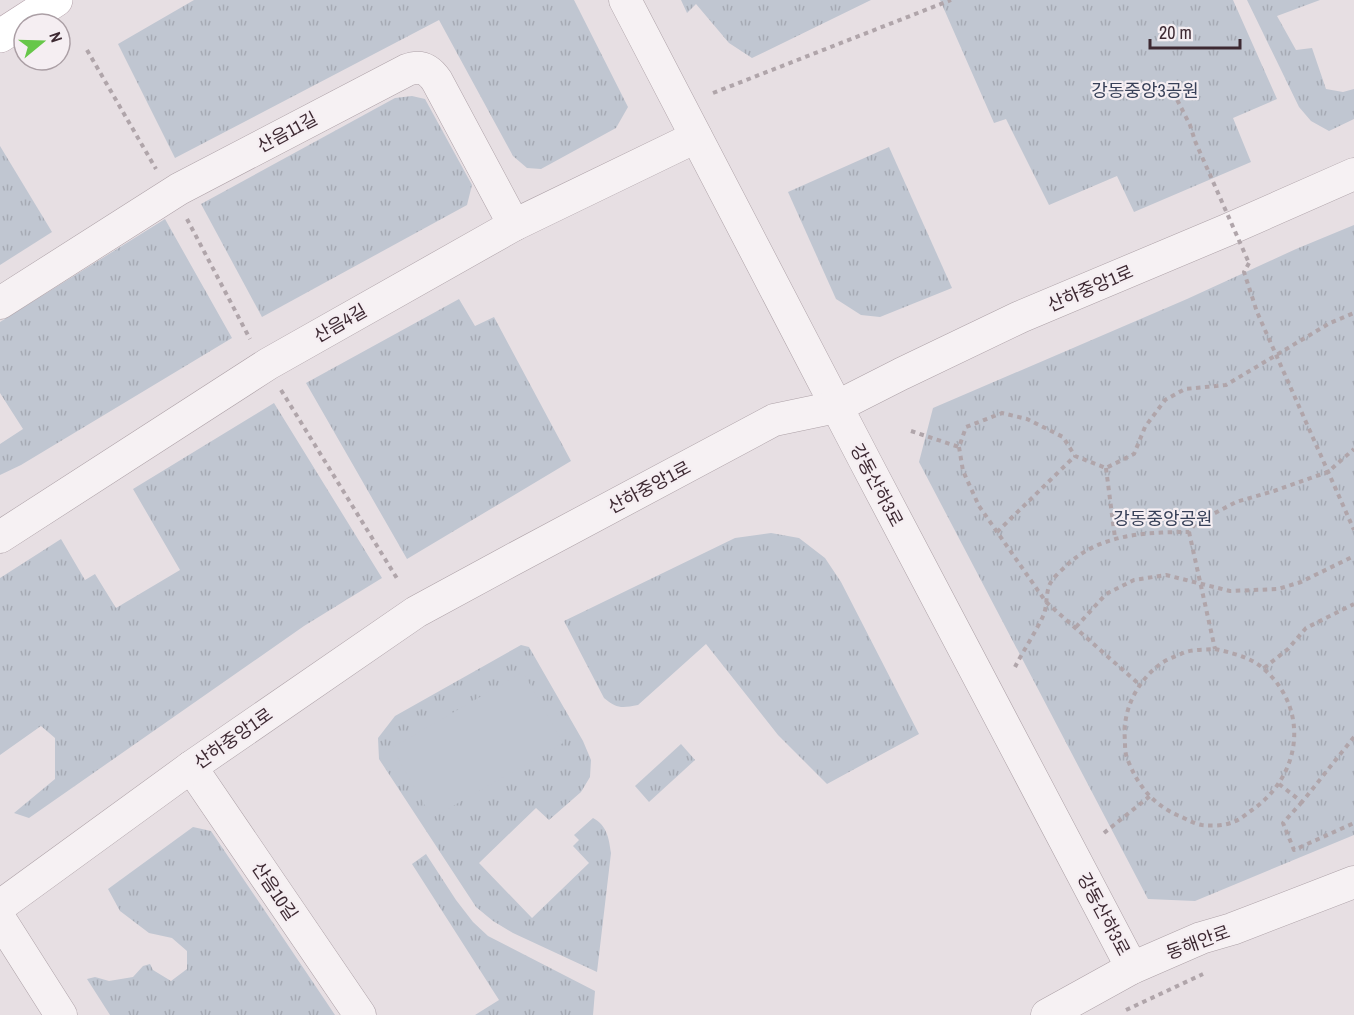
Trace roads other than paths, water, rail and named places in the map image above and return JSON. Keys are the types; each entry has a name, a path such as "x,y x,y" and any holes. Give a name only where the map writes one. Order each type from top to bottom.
{"main road":[{"path":"0,36 56,0"}],"street":[{"name":"강동산하3로","path":"625,0 836,407 1132,968"},
{"name":"산음11길","path":"0,303 179,189 406,70 416,67 430,72 437,81 514,225"},
{"name":"산음4길","path":"0,537 268,364 514,225 696,137"},
{"name":"산하중앙1로","path":"0,906 191,767 416,612 774,420 836,407 1020,317 1354,174"},
{"name":"산음10길","path":"191,767 360,1015"},
{"name":"동해안로","path":"1047,1015 1132,968 1201,938 1232,929 1354,882"},
{"path":"0,919 61,1015"}],"park label":[{"name":"강동중앙3공원","path":"1145,90"},
{"name":"강동중앙공원","path":"1163,518"}]}
